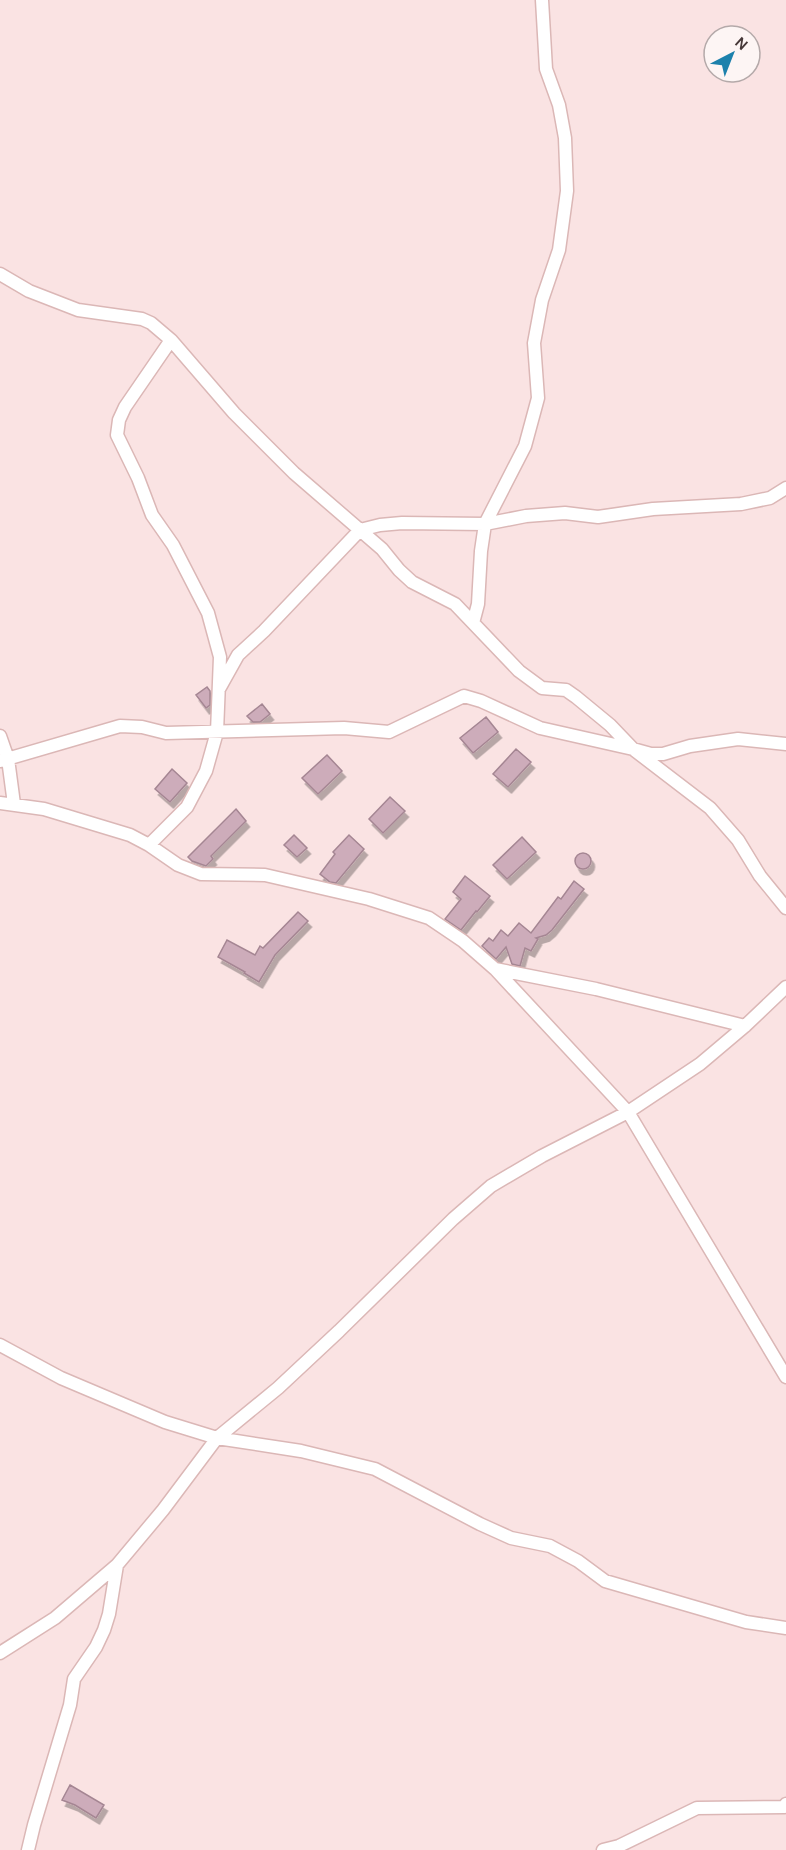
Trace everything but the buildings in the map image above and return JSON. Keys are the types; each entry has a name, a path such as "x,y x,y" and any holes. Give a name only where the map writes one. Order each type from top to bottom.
{"street":[{"path":"473,623 478,604 485,524 525,446 538,398 534,343 542,300 559,250 567,191 565,138 559,105 546,69 542,0"},
{"path":"0,274 29,291 78,310 142,319 171,340 234,413 294,473 382,549 412,582 455,604 519,671 542,688 566,690 576,696 610,725 633,749 710,807 738,840 760,876 786,908"},
{"path":"149,845 187,807 206,771 217,732 219,689 220,657 208,613 173,545 152,515 138,478 117,435 119,420 125,407 171,340"},
{"path":"219,689 238,655 264,631 360,530 402,523 485,524 526,516 565,513 598,517 652,509 741,504 770,498 786,488"},
{"path":"4,760 120,726 142,727 166,733 344,728 389,732 464,696 481,701 540,728 656,755 690,746 738,739 786,744"},
{"path":"0,736 14,804"},
{"path":"0,803 44,809 130,835 178,865 201,874 265,875 369,899 429,918 463,941 495,969 628,1112 786,1377"},
{"path":"495,969 596,989 745,1026"},
{"path":"0,1653 55,1618 117,1564 163,1510 217,1438 285,1381 453,1219 491,1186 542,1156 628,1112 700,1064 786,987"},
{"path":"0,1345 61,1378 165,1422 217,1438 301,1451 375,1468 511,1538 550,1546 605,1581 746,1622 786,1628"},
{"path":"28,1850 70,1706 74,1679 96,1647 109,1614 117,1564"},
{"path":"603,1850 619,1846 697,1808 784,1807 786,1804"}]}
